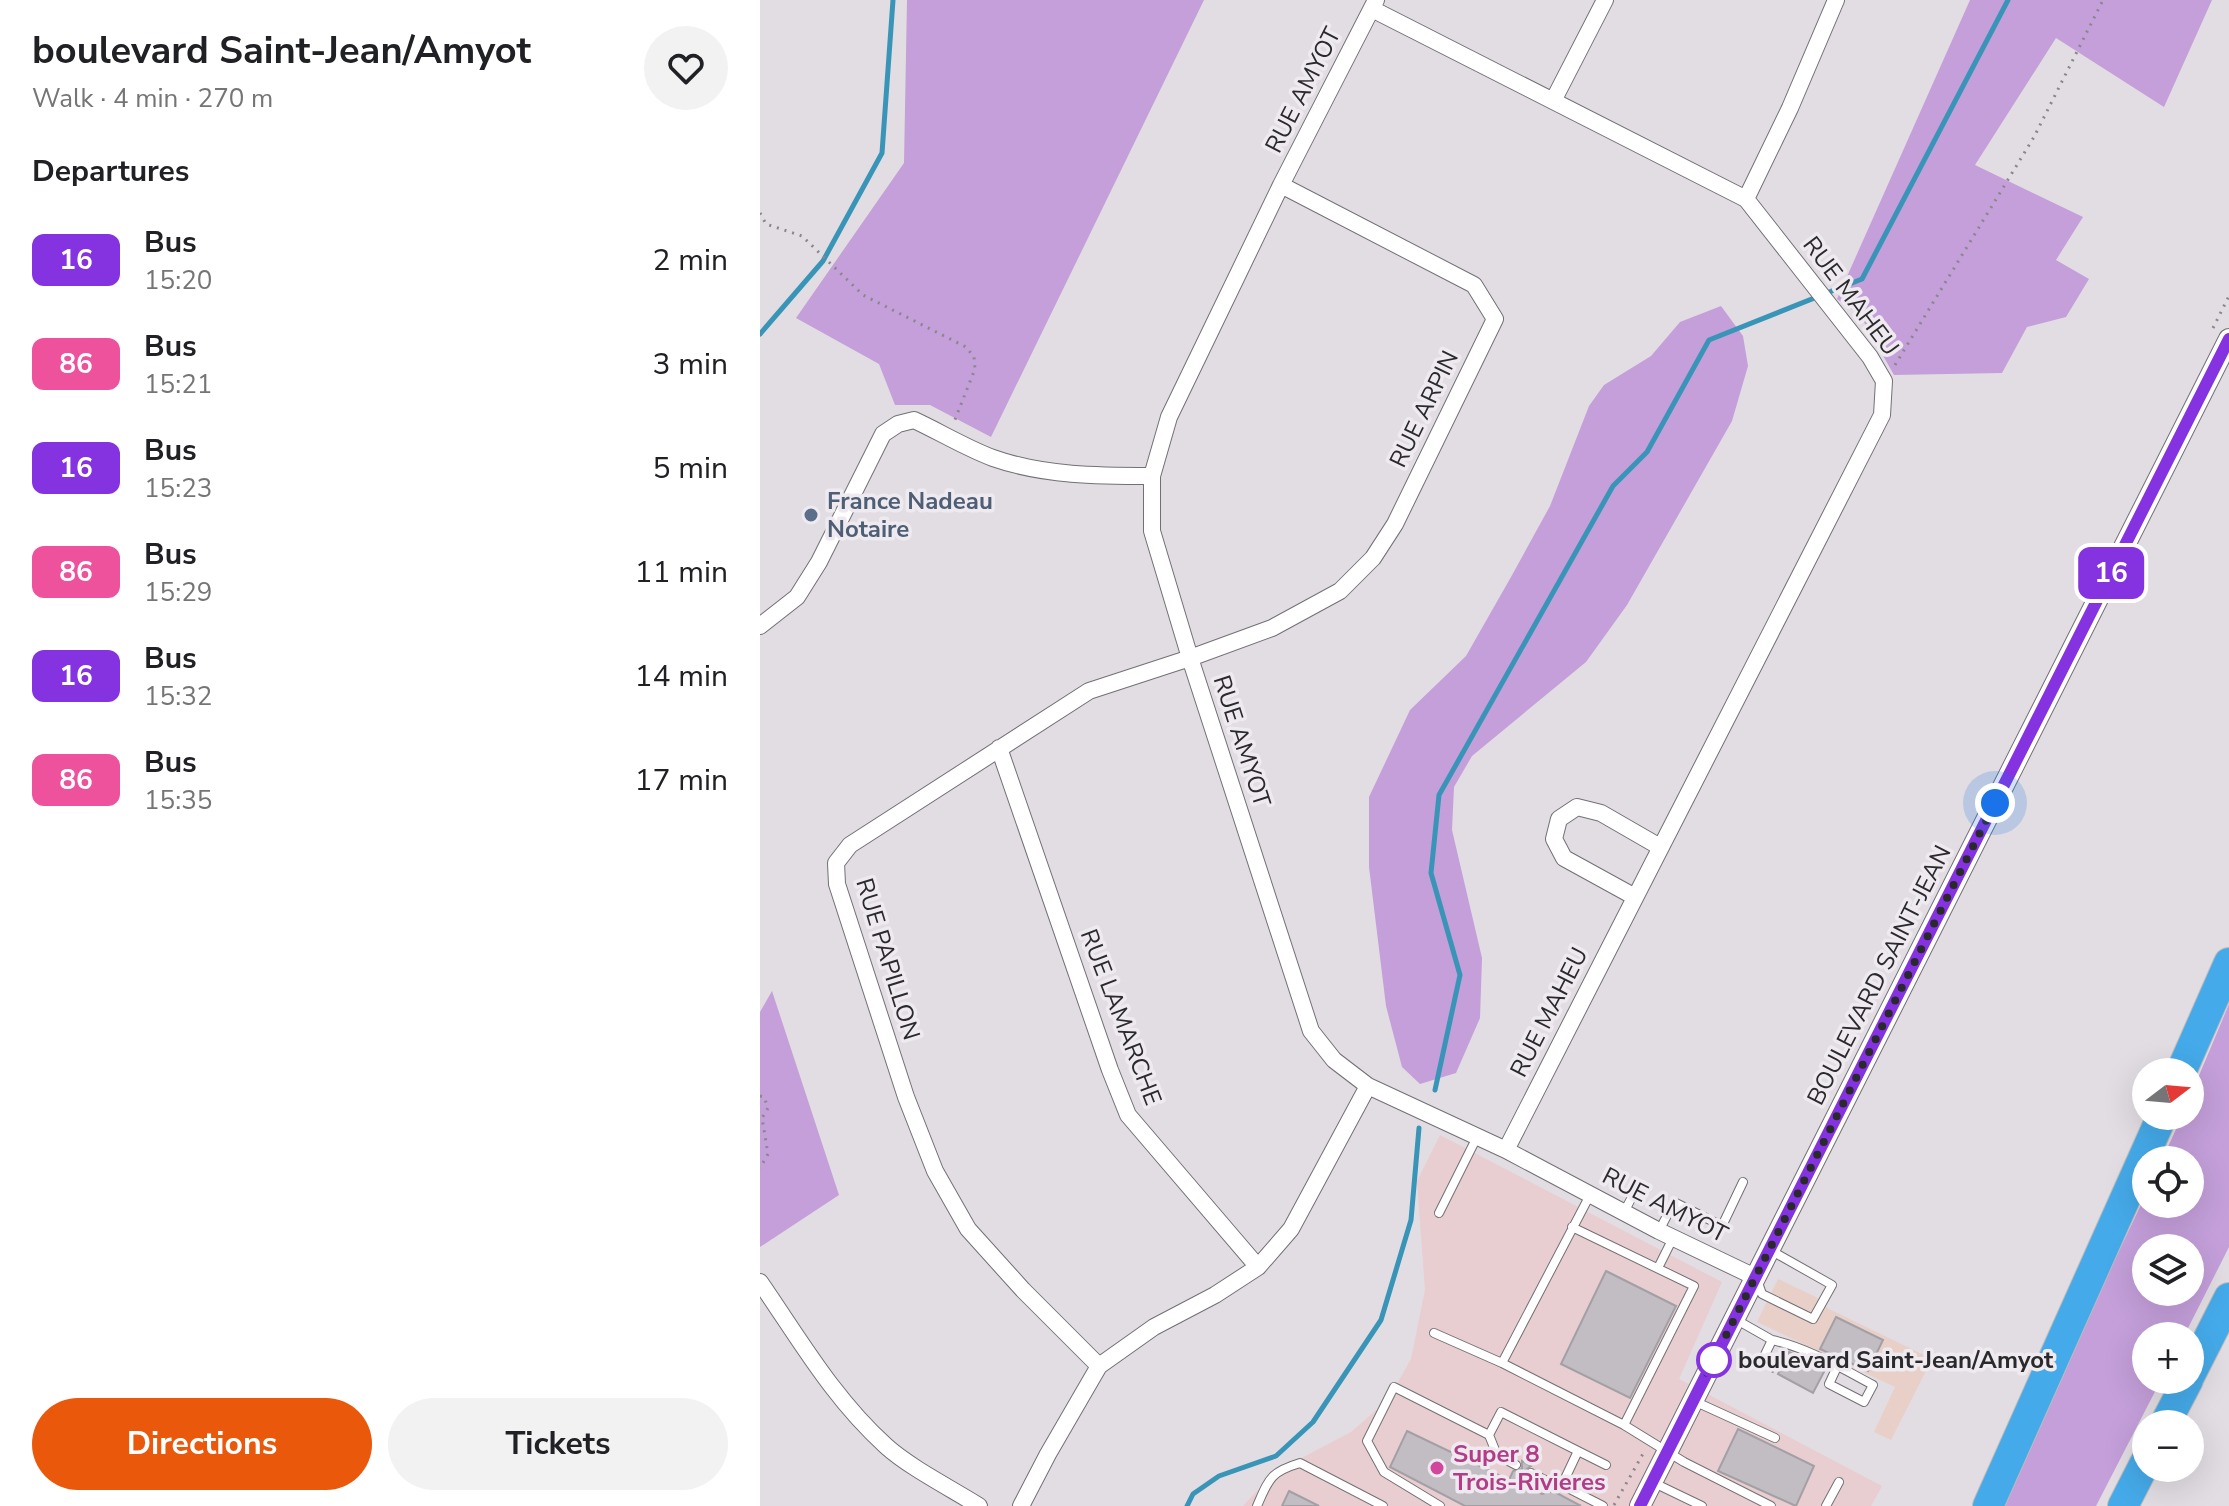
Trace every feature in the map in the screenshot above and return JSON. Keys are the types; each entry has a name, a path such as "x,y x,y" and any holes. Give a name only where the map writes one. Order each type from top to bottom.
{"highway":[{"path":"2187,1058 2229,963"},
{"path":"1988,1506 2156,1130"},
{"path":"2204,1347 2229,1298"},
{"path":"2123,1506 2135,1482"},
{"path":"2147,1506 2155,1482"}],"street":[{"path":"1553,101 1605,0"},
{"path":"1746,199 1790,108 1836,0"},
{"name":"RUE MAHEU","path":"1374,5 1746,199 1870,357 1884,381 1882,415 1506,1150"},
{"name":"RUE AMYOT","path":"1374,5 1281,185 1169,417 1152,476 1152,531 1190,658 1311,1031 1334,1060 1368,1086 1506,1150 1755,1277"},
{"name":"RUE ARPIN","path":"1190,658 1272,628 1340,591 1373,558 1395,524 1495,319 1474,285 1281,185"},
{"name":"BOULEVARD SAINT-JEAN","path":"1640,1506 2229,339"},
{"path":"760,626 797,597 819,562 883,434 898,424 914,420 992,457 1044,469 1075,475 1152,476"},
{"name":"RUE PAPILLON","path":"1099,1366 1023,1290 968,1229 935,1171 906,1097 837,884 836,863 850,845 1089,691 1190,658"},
{"name":"RUE LAMARCHE","path":"999,748 1128,1115 1258,1267"},
{"path":"1635,897 1564,858 1554,839 1559,819 1577,807 1601,813 1660,847"},
{"path":"1021,1506 1099,1366 1154,1327 1215,1295 1258,1267 1291,1229 1368,1086"},
{"path":"760,1282 794,1337 834,1391 888,1448 979,1506"}],"lane":[{"path":"1439,1213 1478,1137"},
{"path":"1658,1268 1674,1202 1722,1226 1743,1182"},
{"path":"1624,1212 1639,1184"},
{"path":"1502,1363 1590,1194"},
{"path":"1572,1227 1694,1286 1624,1425"},
{"path":"1755,1277 1762,1294 1813,1319 1832,1285 1769,1249"},
{"path":"1735,1319 1772,1340 1791,1344 1837,1367 1873,1385 1864,1402 1829,1384 1837,1367"},
{"path":"1434,1333 1502,1363 1624,1425 1684,1462 1771,1506"},
{"path":"1760,1365 1772,1340"},
{"path":"1440,1506 1384,1472 1367,1441 1394,1387 1489,1435 1497,1455 1516,1465"},
{"path":"1694,1400 1775,1438"},
{"path":"1489,1435 1501,1412 1606,1465"},
{"path":"1562,1485 1578,1451"},
{"path":"1257,1506 1270,1477 1300,1463 1383,1506"},
{"path":"1531,1473 1603,1506"},
{"path":"1652,1482 1702,1506"},
{"path":"1826,1506 1839,1482"}],"path":[{"path":"1884,381 2034,137 2103,0"},
{"path":"760,213 766,224 802,236 863,295 966,347 974,357 975,369 948,436"},
{"path":"760,1096 764,1097 768,1108 761,1118 768,1154 760,1168"},
{"path":"1774,1372 1785,1352"},
{"path":"1616,1502 1644,1454"}],"shaded area":[{"path":"907,0 1204,0 991,437 930,405 895,405 879,364 796,318 904,163"},
{"path":"1970,0 2212,0 2164,107 2056,38 1975,165 2083,217 2056,260 2089,279 2066,317 2027,327 2002,373 1894,375 1860,315 1837,299"},
{"path":"1721,306 1743,336 1748,366 1732,421 1627,605 1586,662 1472,756 1454,787 1452,830 1482,958 1480,1018 1456,1073 1420,1084 1402,1067 1386,1006 1369,867 1369,797 1410,710 1466,656 1550,506 1589,406 1604,385 1651,356 1680,322"},
{"path":"772,991 839,1195 760,1247 760,1012"},
{"path":"2229,1004 2229,1247 2204,1296 2204,1234 2132,1234 2132,1306 2199,1306 2191,1322 2132,1322 2132,1394 2154,1394 2146,1410 2132,1410 2132,1436 2096,1506 2003,1506 2135,1218 2204,1218 2204,1146 2168,1146 2176,1130 2204,1130 2204,1064"},
{"path":"1440,1135 1722,1282 1679,1379 1882,1486 1871,1506 1243,1506 1275,1472 1351,1432 1388,1400 1411,1359 1425,1290 1417,1181"},
{"path":"1778,1279 1816,1297 1829,1309 1932,1359 1891,1440 1874,1432 1895,1387 1757,1322"}],"building":[{"path":"1606,1271 1676,1306 1630,1398 1561,1364"},
{"path":"1836,1317 1883,1340 1868,1371 1820,1349"},
{"path":"1789,1352 1826,1368 1813,1393 1778,1374"},
{"path":"1738,1429 1814,1466 1796,1506 1718,1471"},
{"name":"Super 8 Trois-Rivieres","path":"1407,1431 1509,1480 1513,1471 1522,1469 1522,1461 1531,1466 1524,1471 1528,1479 1525,1486 1542,1494 1553,1491 1581,1506 1465,1506 1390,1467"},
{"path":"1289,1491 1319,1506 1282,1506"}],"waterway":[{"path":"760,334 823,261 882,153 893,0"},
{"path":"1435,1090 1460,975 1431,873 1439,795 1613,486 1647,452 1709,340 1862,279 2008,0"},
{"path":"1187,1506 1193,1494 1219,1476 1276,1456 1313,1422 1381,1320 1411,1220 1419,1128"}],"bus line":[{"name":"16","path":"1640,1506 2229,339"}],"place":[{"name":"France Nadeau Notaire","path":"811,515"},
{"name":"boulevard Saint-Jean/Amyot","path":"1714,1360"},
{"name":"Super 8 Trois-Rivieres","path":"1437,1468"}],"route":[{"path":"1714,1360 1707,1373 1995,803"}]}
